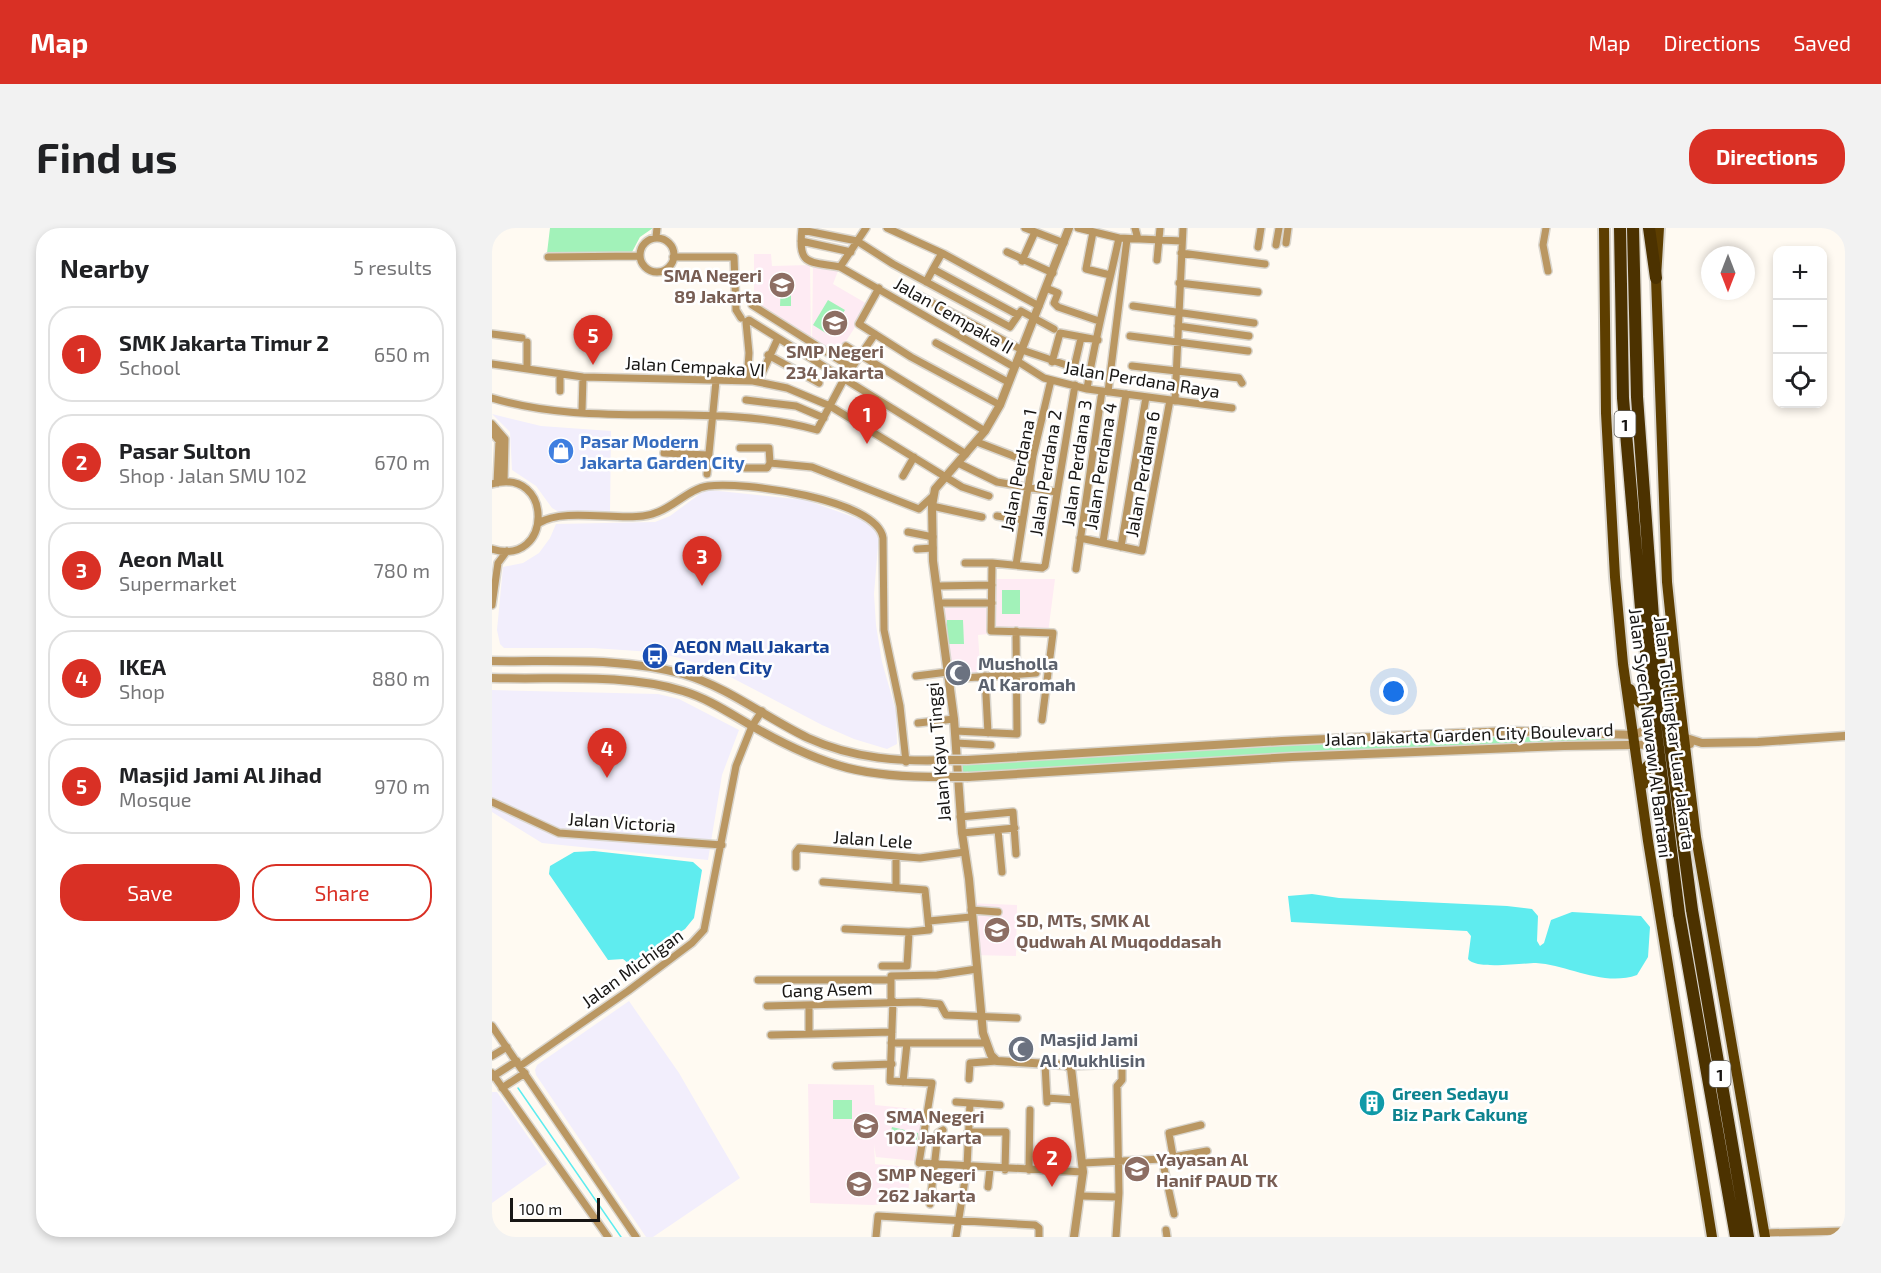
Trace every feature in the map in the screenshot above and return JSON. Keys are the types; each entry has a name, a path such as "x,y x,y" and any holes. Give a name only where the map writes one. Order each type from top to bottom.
{"highway":[{"name":"Jalan Syech Nawawi Al Bantani","path":"1604,228 1606,412 1615,577 1624,677 1712,1237"},
{"name":"Jalan Tol Lingkar Luar Jakarta","path":"1620,228 1623,398 1647,619 1686,912 1736,1237"},
{"name":"Jalan Tol Lingkar Luar Jakarta","path":"1633,228 1636,397 1647,619"},
{"path":"1649,228 1656,278"},
{"name":"Jalan Syech Nawawi Al Bantani","path":"1659,228 1656,278 1667,582 1696,837 1764,1235"},
{"path":"1624,677 1636,702 1650,709 1664,707 1669,703 1678,676"},
{"path":"1642,799 1647,766 1661,756 1680,760 1691,792"},
{"name":"Jalan Tol Lingkar Luar Jakarta","path":"1686,912 1748,1237"}],"street":[{"path":"656,237 657,228"},
{"path":"840,267 866,228"},
{"path":"887,228 942,253 1039,306"},
{"path":"1025,228 1064,243"},
{"name":"Jalan Kayu Tinggi","path":"997,1061 985,1043 960,816 954,720 933,549 932,506 933,496 945,477 985,431 1000,405 1069,228"},
{"path":"1078,228 1123,239 1182,241"},
{"path":"1135,228 1138,239"},
{"path":"1157,260 1160,228"},
{"name":"Jalan Perdana 6","path":"1121,546 1141,551 1173,401 1177,369 1183,228"},
{"path":"1258,247 1261,228"},
{"path":"1276,245 1279,228"},
{"path":"1286,243 1288,228"},
{"path":"1546,228 1544,245 1548,271"},
{"path":"851,252 801,241 802,229 857,241 926,282 1010,327 1021,311 1054,329"},
{"path":"1022,261 1035,232"},
{"path":"1094,232 1086,269 1110,274"},
{"path":"656,237 669,243 673,257 668,267 658,272 644,266 639,256 645,242 656,237"},
{"path":"1087,389 1110,274 1123,239"},
{"name":"Jalan Perdana 3","path":"1076,569 1125,260 1123,239"},
{"name":"Jalan Cempaka II","path":"801,241 800,250 803,257 814,263 840,267 1015,364"},
{"path":"1007,252 1022,261 1053,273"},
{"path":"926,282 942,253"},
{"path":"1181,253 1265,264"},
{"path":"548,257 639,256"},
{"path":"673,257 734,257 736,310 744,319 966,454"},
{"path":"933,269 1018,315"},
{"path":"1179,283 1258,292"},
{"name":"Jalan Cempaka II","path":"875,334 858,324 879,288"},
{"path":"1046,288 1058,293 1054,303 1058,307 1099,321"},
{"path":"916,294 1022,350 1090,373"},
{"path":"752,305 852,368"},
{"path":"1133,306 1254,322"},
{"path":"744,319 747,381"},
{"path":"1178,326 1249,336"},
{"path":"1052,362 1060,333 1098,340"},
{"path":"492,334 525,340 527,369"},
{"path":"492,398 537,407 582,411 779,420 816,430 844,379 875,334 911,357 1000,405"},
{"path":"1130,336 1248,351"},
{"path":"758,382 768,355 778,338"},
{"path":"1074,368 1082,338"},
{"path":"936,343 1008,382"},
{"path":"846,346 985,431"},
{"path":"768,355 819,383"},
{"name":"Jalan Cempaka VI","path":"492,364 583,377 747,381 796,391 830,406 962,487 988,496"},
{"name":"Jalan Perdana Raya","path":"1015,364 1051,380 1075,384 1087,389 1232,408"},
{"path":"1132,366 1177,369 1239,378 1242,383"},
{"path":"560,374 560,392"},
{"path":"582,411 583,377"},
{"name":"Jalan Perdana 1","path":"1016,565 1028,488 1051,380"},
{"path":"707,474 716,381"},
{"name":"Jalan Perdana 2","path":"1016,565 1045,566 1075,384"},
{"name":"Jalan Perdana 4","path":"1103,542 1126,394"},
{"path":"1080,538 1121,546 1146,397"},
{"path":"746,400 796,406 824,418"},
{"path":"492,424 505,439 498,483"},
{"path":"492,432 499,441 498,483"},
{"path":"976,442 1016,457"},
{"path":"740,448 770,448 770,464 767,468 746,468"},
{"path":"664,453 708,455"},
{"path":"903,477 914,457"},
{"path":"958,463 997,482 1056,492"},
{"path":"770,464 812,467 919,509 933,496"},
{"path":"496,570 492,551 507,551 527,543 539,523 539,512 528,491 519,485 498,483"},
{"path":"539,512 557,517 651,515 710,485 788,491 819,499 871,518 880,527 883,538 884,630 900,706 906,762"},
{"path":"932,506 982,517"},
{"path":"997,516 1023,520"},
{"path":"539,523 557,517"},
{"path":"908,532 933,537"},
{"path":"917,549 933,549"},
{"path":"492,605 496,570 507,551"},
{"path":"965,562 1016,565"},
{"path":"992,563 991,632 1052,632 1042,720"},
{"path":"938,586 992,585"},
{"path":"939,603 992,603"},
{"path":"955,731 1017,734 1016,632"},
{"name":"Jalan Jakarta Garden City Boulevard","path":"492,662 649,667 694,678 762,711 808,738 876,759 906,762 1315,739 1510,731 1704,743 1845,736"},
{"path":"916,676 1035,673"},
{"path":"985,676 988,733"},
{"name":"Jalan Jakarta Garden City Boulevard","path":"492,678 649,684 709,699 752,726 832,766 873,775 968,777 1634,740 1652,727 1659,727 1685,741"},
{"name":"Jalan Michigan","path":"493,1075 519,1064 638,984 692,944 704,930 736,766 752,726 762,711"},
{"path":"918,723 954,720"},
{"path":"1510,731 1511,747"},
{"path":"1315,739 1315,756"},
{"path":"956,743 991,745"},
{"name":"Jalan Victoria","path":"492,802 559,833 722,845"},
{"path":"960,816 1011,811 1015,828 1016,854"},
{"path":"962,833 1015,828"},
{"path":"998,830 1002,872"},
{"name":"Jalan Lele","path":"796,867 796,852 800,848 920,858 965,852"},
{"path":"896,857 896,888"},
{"path":"823,882 925,890 929,931 845,929"},
{"path":"929,921 998,912"},
{"path":"882,966 907,966 909,932"},
{"path":"891,966 892,1001 939,1003 944,1015 1017,1018"},
{"path":"758,980 891,978 937,975 977,969"},
{"name":"Gang Asem","path":"767,1006 892,1001 892,1064"},
{"path":"809,1005 809,1034"},
{"path":"492,1026 636,1237"},
{"path":"771,1035 891,1032"},
{"path":"891,1043 985,1043"},
{"path":"903,1082 907,1043"},
{"path":"492,1056 507,1047"},
{"path":"969,1080 970,1063 997,1061 1068,1066 1121,1063 1122,1080 1117,1086 1116,1237"},
{"path":"836,1066 892,1064 891,1082 932,1083 919,1163 1029,1170 1162,1159 1207,1151"},
{"path":"1045,1064 1047,1100 1075,1100"},
{"path":"1068,1066 1072,1072 1083,1167 1074,1237"},
{"path":"502,1088 525,1073"},
{"path":"493,1075 608,1237"},
{"path":"956,1102 1000,1105"},
{"path":"956,1237 967,1167 970,1103"},
{"path":"1029,1170 1030,1110"},
{"path":"1173,1156 1169,1132 1201,1125"},
{"path":"930,1204 938,1133 943,1130"},
{"path":"968,1132 1006,1132 1005,1170"},
{"path":"1162,1159 1174,1214"},
{"path":"988,1187 990,1169"},
{"path":"1081,1196 1117,1197"},
{"path":"876,1237 878,1216 1037,1225 1039,1237"},
{"path":"1764,1235 1845,1231"}],"shaded area":[{"name":"SMA Negeri 89 Jakarta","path":"754,254 771,254 772,266 810,265 811,341 754,304"},
{"name":"SMP Negeri 234 Jakarta","path":"813,265 838,271 833,284 869,305 836,357 812,342"},
{"name":"Pasar Modern Jakarta Garden City","path":"492,414 541,426 611,431 610,513 559,512 552,508 536,486 512,470 510,432"},
{"path":"710,490 806,500 870,523 879,534 874,594 876,625 882,662 896,711 897,744 887,749 854,739 822,725 717,670 680,658 652,652 593,648 504,648 500,644 497,630 503,567 523,563 539,553 550,538 556,524 655,522 670,516 701,493"},
{"path":"990,579 1055,579 1048,633 990,634"},
{"path":"940,606 988,606 988,634 978,635 981,679 950,681"},
{"path":"492,690 658,694 679,699 739,730 722,775 708,860 542,843 492,812"},
{"name":"SD, MTs, SMK Al Qudwah Al Muqoddasah","path":"967,903 1017,905 1016,956 971,955 969,934 978,933 977,918 967,918"},
{"path":"629,1001 679,1073 740,1178 653,1237 646,1237 536,1075 535,1070 537,1065"},
{"path":"808,1084 874,1085 875,1105 925,1110 916,1161 876,1157 874,1144 875,1164 911,1167 907,1201 873,1205 810,1203"},
{"path":"492,1092 497,1092 547,1164 492,1203"}],"green space":[{"path":"550,228 653,228 640,237 632,252 547,253"},
{"path":"781,283 791,283 791,306 780,306"},
{"path":"828,300 845,310 829,335 813,325"},
{"path":"1002,590 1020,590 1020,614 1002,614"},
{"path":"947,620 963,620 964,644 947,644"},
{"path":"1510,731 1627,734 1634,745 1511,748 960,777 959,760"},
{"path":"833,1100 852,1100 852,1119 833,1119"},
{"path":"892,1127 918,1133 916,1145 889,1139"}],"water":[{"path":"594,851 693,862 702,870 694,918 685,929 629,964 623,959 608,960 549,874 550,866 574,852"},
{"path":"1312,894 1339,898 1532,909 1538,916 1537,941 1540,946 1544,943 1551,920 1572,912 1641,916 1650,927 1648,957 1637,975 1624,978 1599,977 1536,963 1480,964 1468,959 1471,936 1467,931 1291,922 1288,896"}],"waterway":[{"path":"518,1088 621,1237"}],"place":[{"name":"SMA Negeri 89 Jakarta","path":"782,285"},
{"name":"SMP Negeri 234 Jakarta","path":"835,323"},
{"name":"Masjid Jami Al Jihad","path":"593,365"},
{"name":"SMK Jakarta Timur 2","path":"867,444"},
{"name":"Pasar Modern Jakarta Garden City","path":"561,451"},
{"name":"Aeon Mall","path":"702,586"},
{"name":"AEON Mall Jakarta Garden City","path":"655,656"},
{"name":"Musholla Al Karomah","path":"958,673"},
{"name":"IKEA","path":"607,778"},
{"name":"SD, MTs, SMK Al Qudwah Al Muqoddasah","path":"997,930"},
{"name":"Masjid Jami Al Mukhlisin","path":"1021,1049"},
{"name":"Green Sedayu Biz Park Cakung","path":"1372,1103"},
{"name":"SMA Negeri 102 Jakarta","path":"866,1126"},
{"name":"Yayasan Al Hanif PAUD TK","path":"1137,1169"},
{"name":"SMP Negeri 262 Jakarta","path":"859,1184"},
{"name":"Pasar Sulton","path":"1052,1187"}]}
